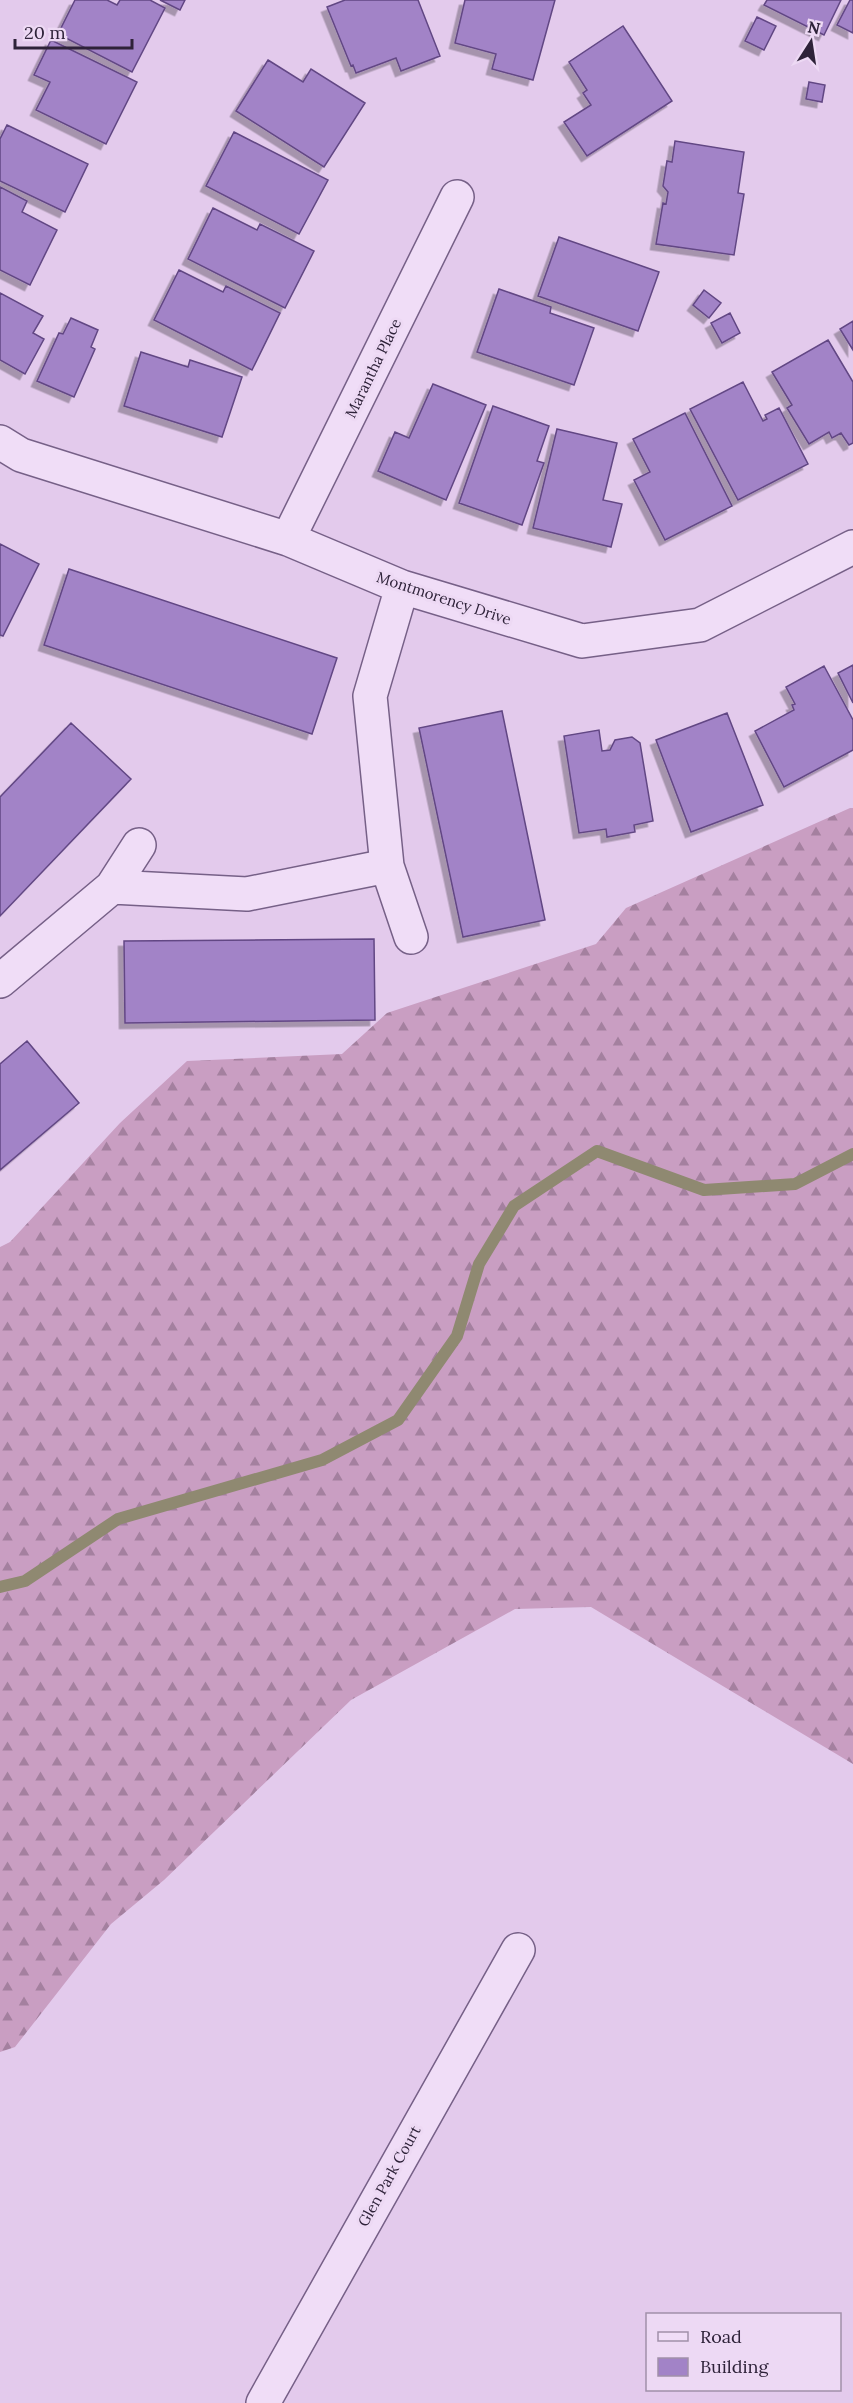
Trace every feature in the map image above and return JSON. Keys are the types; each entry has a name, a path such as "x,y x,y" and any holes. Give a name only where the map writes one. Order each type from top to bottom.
{"street":[{"name":"Marantha Place","path":"288,539 457,197"},
{"name":"Montmorency Drive","path":"0,442 21,455 288,539 402,587 582,641 700,625 853,547"},
{"path":"402,587 370,696 387,866 411,937"},
{"path":"0,981 112,887 139,845"},
{"path":"112,887 247,894 387,866"},
{"name":"Glen Park Court","path":"263,2403 518,1950"}],"green space":[{"path":"853,808 853,1764 591,1607 515,1609 351,1700 164,1880 111,1924 15,2047 0,2052 0,1247 10,1242 120,1123 187,1061 342,1054 387,1013 596,944 626,908"}],"building":[{"path":"75,0 107,0 117,5 120,0 150,0 165,8 132,72 58,34"},
{"path":"160,0 185,0 180,10"},
{"path":"345,0 418,0 440,56 401,71 396,58 356,73 327,7"},
{"path":"465,0 555,0 533,80 492,69 496,54 455,43"},
{"path":"767,0 841,0 824,35 764,5"},
{"path":"850,0 853,0 853,33 837,25"},
{"path":"757,17 776,26 764,50 745,41"},
{"path":"623,26 672,101 587,156 564,122 591,105 583,93 587,90 569,62"},
{"path":"51,40 137,82 106,144 36,110 50,82 34,75"},
{"path":"268,60 303,82 311,69 365,103 324,167 236,111"},
{"path":"809,82 825,85 822,102 806,99"},
{"path":"7,125 88,164 65,212 0,181 0,139"},
{"path":"234,132 328,180 299,234 206,186"},
{"path":"675,141 744,152 738,193 744,194 734,255 656,244 663,203 666,204 668,192 663,186 667,161 672,162"},
{"path":"0,187 27,201 22,212 57,230 30,285 0,270"},
{"path":"213,208 257,230 260,224 314,251 285,308 188,259"},
{"path":"559,237 659,272 638,331 538,296"},
{"path":"179,270 223,292 226,286 280,313 252,370 154,320"},
{"path":"499,289 551,307 550,313 594,328 574,385 477,352"},
{"path":"704,290 721,303 709,318 693,305"},
{"path":"0,293 43,316 33,333 44,339 25,374 0,360"},
{"path":"730,313 740,333 722,343 711,323"},
{"path":"71,318 98,330 91,347 95,349 74,397 37,381 59,333 63,334"},
{"path":"853,321 853,350 840,329"},
{"path":"828,340 853,382 853,443 849,445 841,433 832,438 829,432 809,444 787,408 792,405 772,372"},
{"path":"141,352 188,367 190,360 242,377 222,437 124,406"},
{"path":"743,382 763,421 767,419 765,415 779,408 808,464 738,500 690,409"},
{"path":"433,384 486,405 446,500 378,471 395,432 409,438"},
{"path":"493,406 549,426 537,461 544,463 522,525 459,503"},
{"path":"685,413 732,506 665,540 634,480 650,472 633,439"},
{"path":"557,429 617,443 603,500 622,504 611,547 533,528"},
{"path":"0,544 39,564 3,636 0,635"},
{"path":"69,569 337,658 312,734 44,645"},
{"path":"853,665 853,703 838,673"},
{"path":"824,666 853,720 853,750 784,787 755,731 794,710 792,705 795,704 786,687"},
{"path":"502,711 545,920 463,937 419,728"},
{"path":"727,713 763,805 691,832 656,740"},
{"path":"71,723 131,779 0,916 0,797"},
{"path":"599,730 602,751 610,750 615,740 632,737 640,743 653,821 634,825 635,832 607,837 606,829 579,833 564,736"},
{"path":"374,939 375,1020 125,1023 124,941"},
{"path":"27,1041 79,1103 0,1170 0,1064"}],"waterway":[{"path":"0,1587 25,1581 118,1519 322,1460 398,1420 457,1336 479,1264 514,1206 597,1151 704,1190 795,1184 853,1154"}]}
